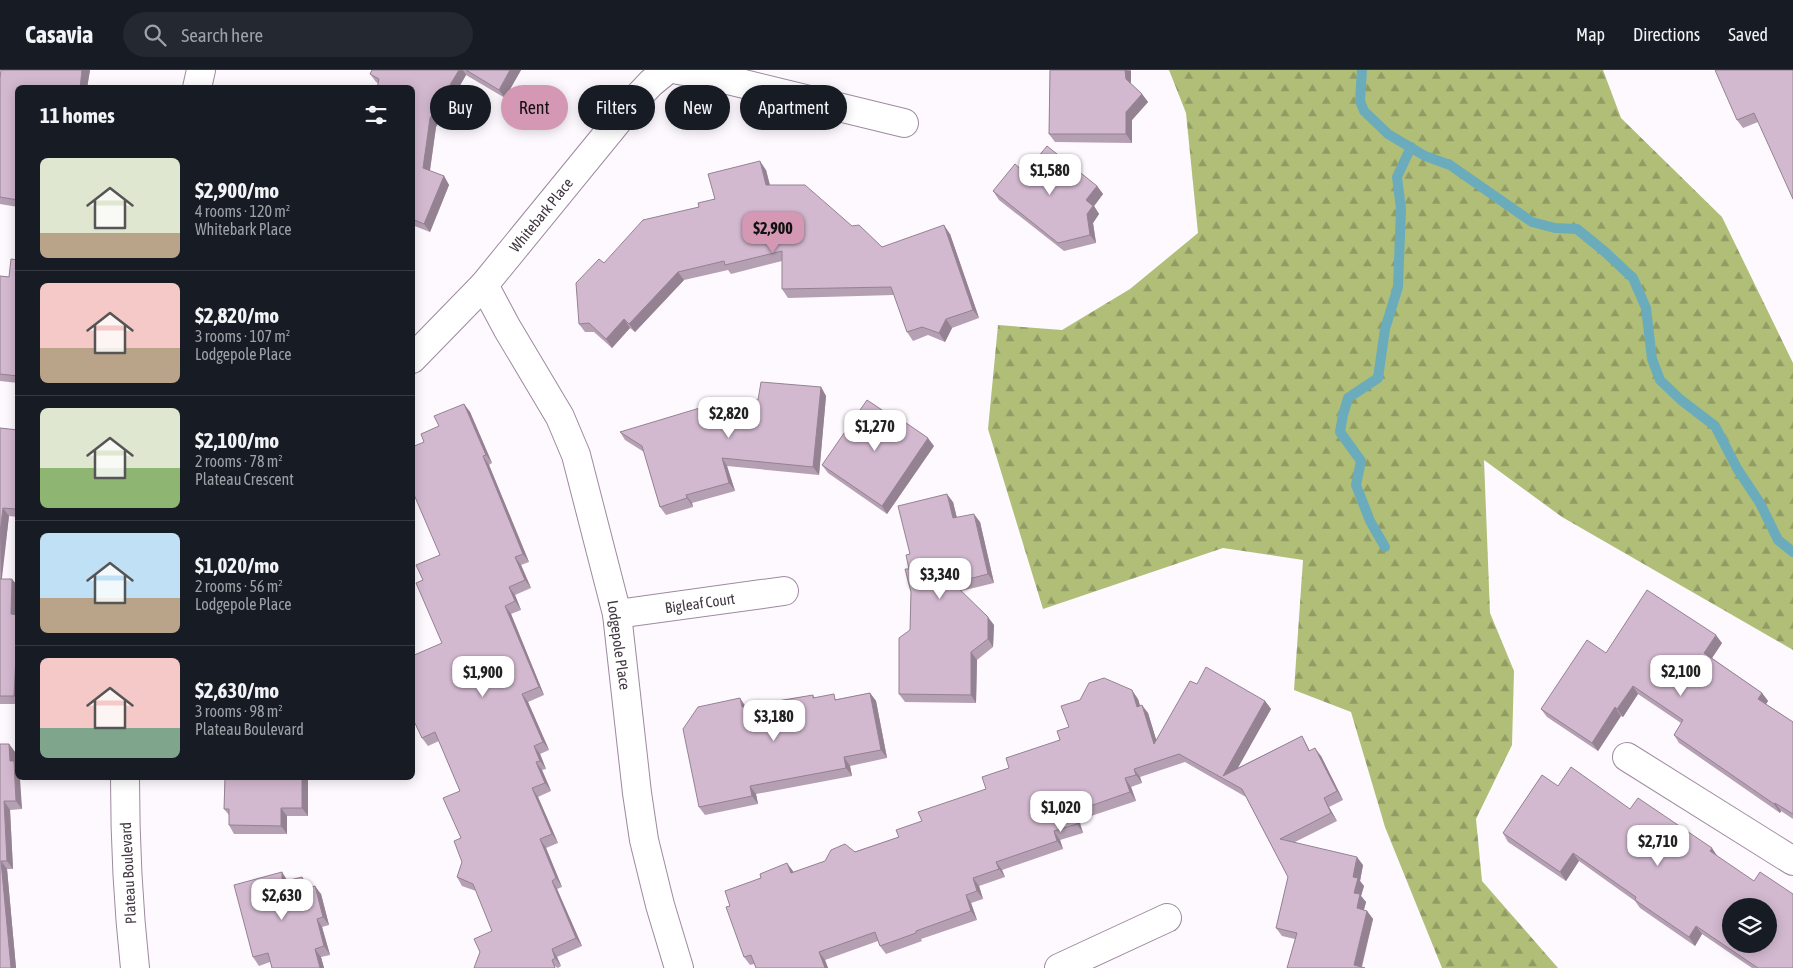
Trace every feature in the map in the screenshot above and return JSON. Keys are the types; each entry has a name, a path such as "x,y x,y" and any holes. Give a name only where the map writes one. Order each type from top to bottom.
{"street":[{"path":"197,85 201,70"},
{"name":"Whitebark Place","path":"415,356 484,285 635,100 667,70"},
{"path":"678,70 707,75 904,123"},
{"name":"Lodgepole Place","path":"484,285 560,416 576,455 617,614 644,840 660,905 680,968"},
{"name":"Bigleaf Court","path":"617,614 784,591"},
{"path":"1627,757 1793,860"},
{"name":"Plateau Boulevard","path":"125,780 125,833 135,968"},
{"path":"1059,968 1167,918"}],"green space":[{"path":"1169,70 1603,70 1621,118 1722,217 1793,363 1793,650 1562,517 1484,460 1490,613 1514,671 1512,745 1476,819 1482,881 1558,968 1442,968 1385,827 1351,712 1294,690 1303,560 1223,548 1043,609 988,429 998,325 1062,330 1130,289 1198,233 1186,113"}],"building":[{"path":"1,70 82,70 80,85 15,85 15,200 0,197"},
{"path":"372,70 459,70 450,85 430,85 430,118 423,168 444,176 424,224 415,220 415,85 378,85 379,79 370,74"},
{"path":"466,70 510,70 499,90"},
{"path":"1050,70 1125,70 1126,79 1142,94 1126,112 1126,134 1049,134"},
{"path":"1715,70 1793,70 1793,199 1754,113 1737,120"},
{"path":"1047,146 1097,186 1086,200 1093,206 1087,214 1090,235 1058,243 993,191 1015,164 1025,173"},
{"path":"760,161 766,185 805,185 852,226 859,225 882,247 944,225 973,310 946,319 939,333 922,327 907,332 891,287 782,289 782,251 725,265 724,261 678,272 629,324 624,319 606,339 589,323 579,324 576,283 599,259 604,263 643,220 699,207 698,203 715,199 708,174"},
{"path":"11,259 15,260 15,376 0,374 0,276 9,277"},
{"path":"761,382 821,387 813,467 722,458 729,483 686,495 687,498 660,507 642,446 620,432 733,398 758,400"},
{"path":"867,400 891,416 893,414 928,438 882,506 822,465"},
{"path":"464,404 486,455 483,456 523,554 515,557 525,580 509,587 515,601 505,606 539,687 522,694 543,742 534,746 540,761 536,762 545,783 532,788 552,834 540,839 556,878 552,881 576,938 552,949 555,958 552,960 555,968 474,968 480,952 474,939 492,931 473,884 457,877 462,862 454,841 461,838 443,798 460,791 435,732 422,738 415,723 415,655 442,643 416,583 423,580 416,565 440,555 415,497 415,446 424,442 421,434 439,426 434,416"},
{"path":"0,428 15,430 15,509 3,508 0,533"},
{"path":"947,494 953,518 974,514 988,574 953,583 988,617 988,639 971,652 971,695 899,694 899,638 910,630 911,592 905,569 909,569 906,555 910,554 898,506"},
{"path":"0,579 12,579 11,614 15,615 14,696 0,696"},
{"path":"1647,590 1716,635 1704,653 1762,693 1758,699 1793,722 1793,814 1774,804 1674,735 1683,720 1633,686 1617,709 1615,707 1592,743 1541,709 1587,640 1606,653"},
{"path":"1206,667 1265,701 1223,776 1302,736 1309,751 1315,748 1337,791 1324,798 1331,813 1280,839 1357,857 1353,877 1358,878 1354,893 1360,894 1357,908 1367,911 1354,965 1365,968 1287,968 1297,933 1276,928 1288,877 1242,789 1179,754 1134,769 1136,775 1125,778 1130,792 1073,812 1077,824 1054,831 1057,841 996,862 999,869 973,878 977,891 966,895 971,911 880,946 875,932 819,952 825,968 756,968 751,955 744,957 726,907 730,906 725,891 761,878 760,874 787,863 791,873 825,861 831,850 845,844 855,852 899,837 896,830 922,821 918,812 986,789 982,777 1009,768 1006,758 1060,740 1057,731 1069,727 1061,706 1080,700 1089,683 1104,678 1132,690 1137,707 1142,705 1154,744 1190,681 1197,684"},
{"path":"870,693 881,750 844,757 846,768 750,786 752,796 699,807 683,729 698,707 740,698 742,707 813,695 813,698 834,694 835,700"},
{"path":"0,744 9,744 10,761 14,761 16,801 4,801 7,861 1,861 11,968 0,968"},
{"path":"1571,767 1630,809 1638,798 1712,848 1710,851 1754,881 1760,872 1793,894 1793,968 1758,968 1736,953 1777,953 1777,898 1722,898 1722,944 1696,926 1689,937 1635,900 1636,897 1573,853 1560,872 1503,833 1542,775 1558,786"},
{"path":"225,780 302,780 302,808 281,808 281,826 229,825 229,809 224,809"},
{"path":"282,872 282,882 302,877 305,889 315,886 323,917 317,919 324,946 315,949 320,968 272,968 268,953 253,957 234,885"}],"waterway":[{"path":"1362,70 1360,101 1364,111 1388,134 1425,156 1450,165 1532,222 1555,228 1577,229 1633,278 1646,308 1652,359 1660,380 1681,400 1715,426 1738,470 1760,503 1778,540 1793,552"},
{"path":"1385,547 1370,521 1356,485 1361,461 1340,432 1348,398 1378,378 1385,329 1398,287 1401,209 1397,177 1411,147"}]}
